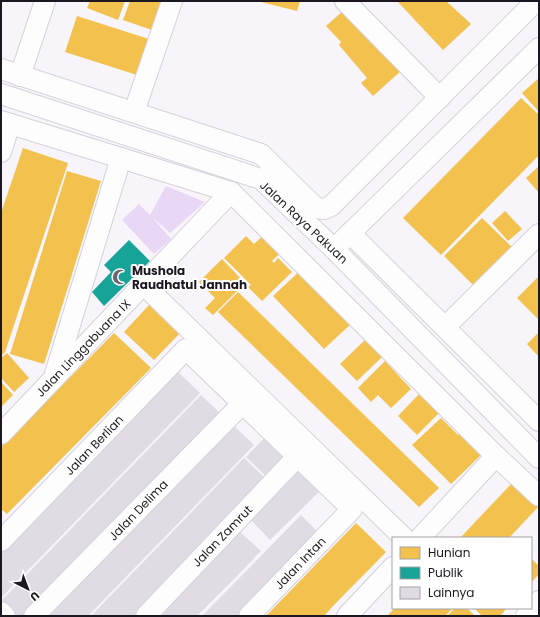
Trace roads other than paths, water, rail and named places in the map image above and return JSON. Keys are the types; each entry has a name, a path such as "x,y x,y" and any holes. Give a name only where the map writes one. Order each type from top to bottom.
{"street":[{"path":"20,76 45,1"},
{"path":"134,112 172,1"},
{"path":"345,1 440,98"},
{"path":"1,69 261,154 316,208 324,209 331,206 440,98 530,3"},
{"path":"334,249 539,48"},
{"name":"Jalan Raya Pakuan","path":"1,94 261,179 334,249 539,458"},
{"path":"1,152 6,122 231,192 496,456 539,496"},
{"path":"54,379 121,158"},
{"name":"Jalan Linggabuana IX","path":"1,434 231,192"},
{"path":"350,233 445,327 536,412"},
{"path":"445,327 539,234"},
{"path":"144,285 403,537"},
{"name":"Jalan Berlian","path":"1,541 186,349 243,403"},
{"path":"243,403 298,456"},
{"name":"Jalan Delima","path":"34,616 243,403"},
{"name":"Jalan Intan","path":"248,616 352,509 298,456"},
{"name":"Jalan Zamrut","path":"146,616 298,456"},
{"path":"421,537 496,456"},
{"path":"347,616 392,568"},
{"path":"526,616 539,601"},
{"path":"1,612 5,616"}],"place":[{"name":"Mushola Raudhatul Jannah","path":"120,277"}]}
